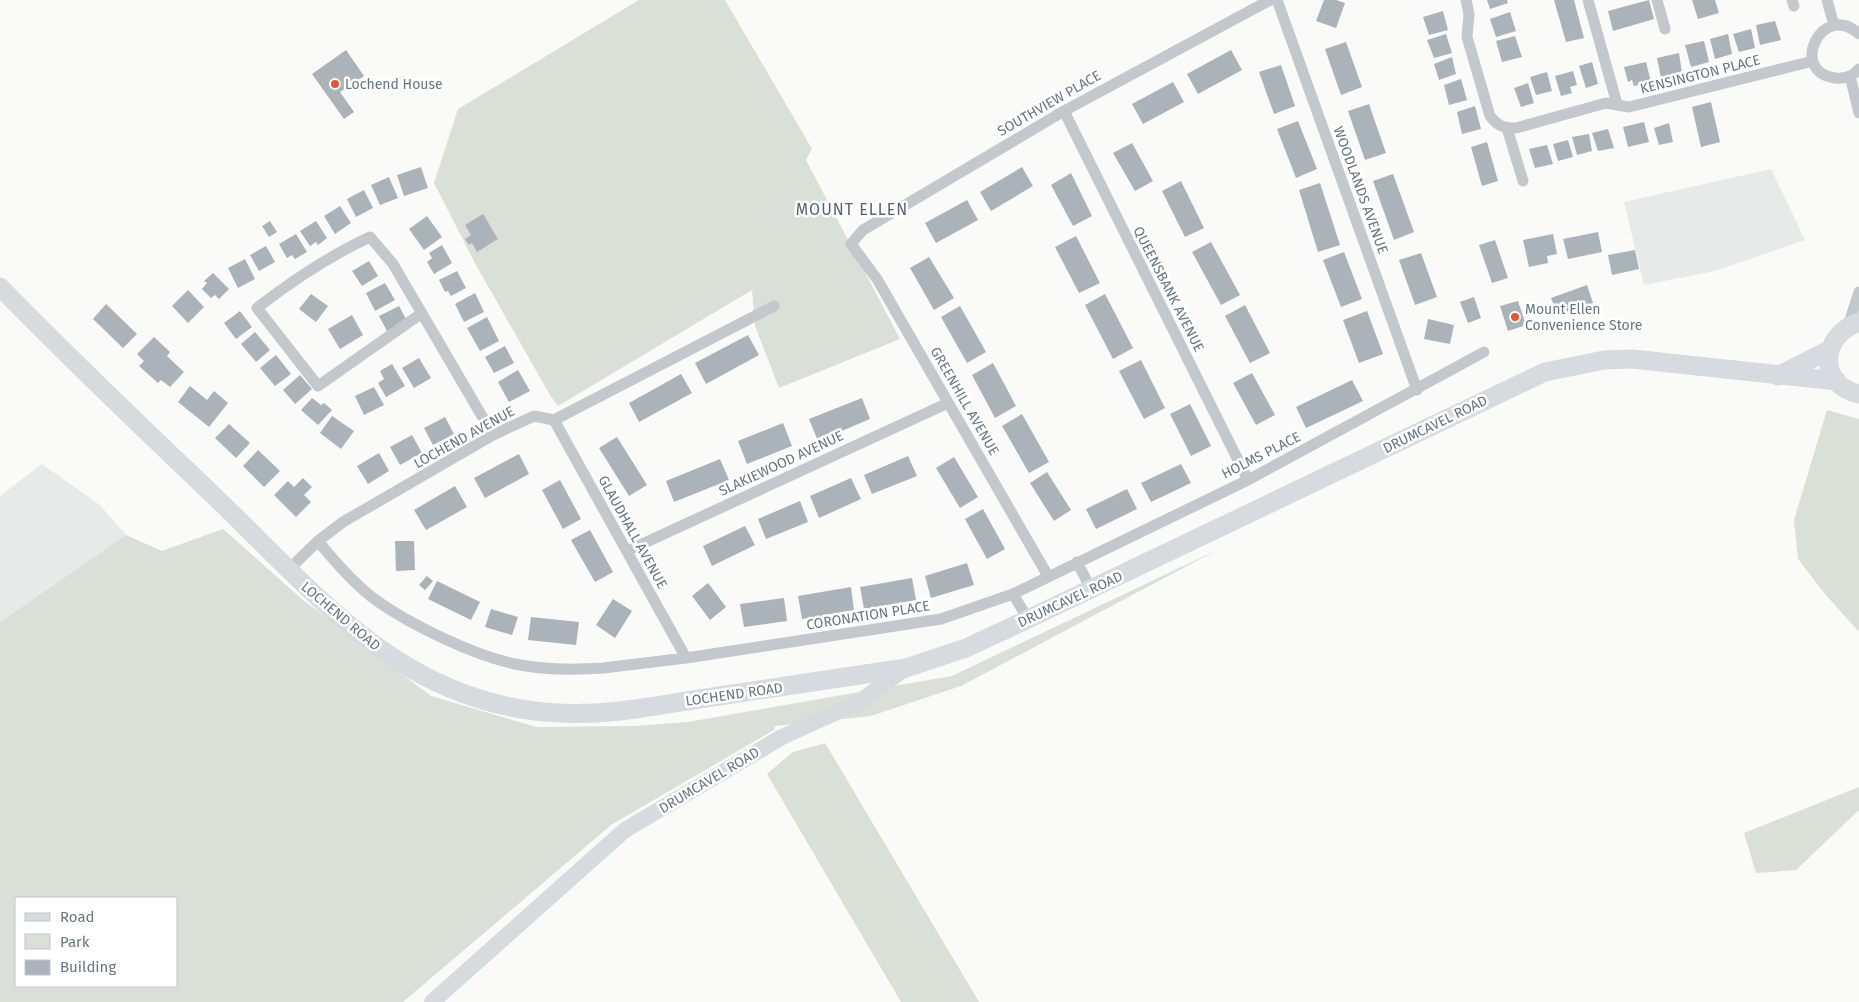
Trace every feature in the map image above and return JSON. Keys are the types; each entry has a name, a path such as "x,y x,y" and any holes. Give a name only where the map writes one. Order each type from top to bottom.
{"main road":[{"name":"LOCHEND ROAD","path":"2,294 288,570 373,646 421,676 472,697 518,708 560,713 614,712 906,668"},
{"path":"1853,324 1836,336 1829,350 1828,361 1836,381 1844,388 1859,394"},
{"path":"1778,376 1829,350"},
{"name":"DRUMCAVEL ROAD","path":"906,668 966,648 1545,372 1604,360 1632,359 1836,381"}],"street":[{"name":"SOUTHVIEW PLACE","path":"851,244 863,230 1064,111 1270,0"},
{"name":"WOODLANDS AVENUE","path":"1277,0 1417,390"},
{"path":"1466,0 1469,14 1467,37 1490,116 1498,126 1507,128 1523,181"},
{"path":"1588,0 1618,104"},
{"path":"1657,0 1665,29"},
{"path":"1827,0 1834,25"},
{"path":"1859,34 1851,28 1834,25 1820,32 1812,46 1813,61 1824,75 1842,79 1854,73 1859,113"},
{"name":"KENSINGTON PLACE","path":"1507,128 1516,128 1606,103 1629,107 1813,61"},
{"name":"QUEENSBANK AVENUE","path":"1064,111 1248,480"},
{"path":"422,313 318,386 257,308 289,283 341,251 370,237 394,264 494,436"},
{"name":"GREENHILL AVENUE","path":"851,244 871,269 1048,576"},
{"path":"1853,324 1859,292"},
{"path":"554,420 774,306"},
{"name":"HOLMS PLACE","path":"1048,576 1248,480 1484,352"},
{"name":"SLAKIEWOOD AVENUE","path":"627,551 948,403"},
{"name":"LOCHEND AVENUE","path":"288,570 318,541 343,522 494,436 534,416 554,420"},
{"name":"GLAUDHALL AVENUE","path":"554,420 686,658"},
{"name":"CORONATION PLACE","path":"318,541 336,563 377,600 451,642 515,664 567,670 603,668 686,658 941,618 1013,594 1048,576"},
{"path":"1077,562 1091,589"},
{"path":"1013,594 1028,619"},
{"name":"DRUMCAVEL ROAD","path":"432,1002 625,830 782,737 859,702 906,668"}],"shaded area":[{"path":"1771,169 1805,240 1715,271 1644,285 1624,202"},
{"path":"42,464 100,505 126,535 0,622 0,496"}],"green space":[{"path":"639,0 725,0 812,149 806,160 900,339 779,388 755,326 752,290 558,406 476,265 434,183 458,109"},
{"path":"1827,410 1859,419 1859,632 1825,594 1798,559 1794,520"},
{"path":"223,529 303,600 431,696 536,727 635,726 688,722 952,676 1219,549 961,686 871,716 775,726 774,730 611,825 403,1002 0,1002 0,622 126,535 162,551"},
{"path":"825,743 979,1002 901,1002 767,774 793,752"},
{"path":"1859,787 1859,810 1796,870 1756,873 1744,833"}],"building":[{"path":"1324,0 1336,0 1345,3 1336,28 1316,21"},
{"path":"1487,0 1507,0 1508,3 1490,9"},
{"path":"1554,0 1574,0 1584,38 1566,42"},
{"path":"1649,0 1654,19 1613,31 1608,11"},
{"path":"1692,0 1715,0 1719,13 1698,19"},
{"path":"1443,11 1448,30 1429,35 1423,17"},
{"path":"1510,12 1516,31 1496,37 1490,19"},
{"path":"1775,21 1781,40 1760,45 1756,25"},
{"path":"1751,29 1755,48 1739,52 1733,34"},
{"path":"1446,34 1452,53 1434,58 1427,40"},
{"path":"1728,34 1732,54 1715,59 1710,39"},
{"path":"1515,36 1522,57 1502,62 1496,41"},
{"path":"1704,41 1709,62 1691,67 1685,45"},
{"path":"1346,42 1362,87 1341,95 1325,49"},
{"name":"Lochend House","path":"346,50 364,76 340,92 354,112 344,119 312,74"},
{"path":"1231,50 1242,70 1198,94 1187,74"},
{"path":"1679,53 1682,73 1661,78 1657,58"},
{"path":"1452,57 1456,74 1439,80 1434,64"},
{"path":"1592,62 1598,84 1586,88 1579,66"},
{"path":"1646,62 1651,82 1634,86 1632,80 1628,82 1624,67"},
{"path":"1281,65 1295,106 1274,114 1259,72"},
{"path":"1573,71 1577,85 1570,87 1572,93 1561,96 1555,76"},
{"path":"1547,72 1552,91 1536,95 1530,77"},
{"path":"1461,79 1467,100 1449,105 1444,85"},
{"path":"1173,82 1184,102 1143,124 1132,104"},
{"path":"1528,83 1534,103 1521,107 1514,88"},
{"path":"1711,102 1720,142 1701,147 1692,107"},
{"path":"1369,104 1386,153 1365,160 1348,111"},
{"path":"1475,106 1481,129 1462,134 1457,112"},
{"path":"1298,121 1317,169 1296,178 1277,129"},
{"path":"1644,122 1649,142 1628,147 1623,127"},
{"path":"1669,123 1673,142 1659,145 1654,128"},
{"path":"1608,129 1614,148 1598,151 1592,133"},
{"path":"1589,134 1592,151 1577,155 1572,137"},
{"path":"1568,140 1573,157 1558,161 1553,144"},
{"path":"1487,142 1498,181 1482,186 1471,147"},
{"path":"1132,143 1153,181 1135,191 1113,153"},
{"path":"1547,145 1553,164 1535,168 1529,149"},
{"path":"421,167 428,188 404,196 397,175"},
{"path":"1022,167 1033,186 991,211 980,192"},
{"path":"1071,173 1092,216 1073,226 1051,185"},
{"path":"1393,174 1414,232 1394,240 1373,181"},
{"path":"389,177 398,198 380,205 371,185"},
{"path":"1181,181 1204,228 1185,237 1162,191"},
{"path":"1320,183 1340,245 1318,252 1299,190"},
{"path":"364,190 373,208 356,217 347,199"},
{"path":"967,200 978,220 936,243 925,223"},
{"path":"340,206 351,223 335,234 324,216"},
{"path":"483,214 498,239 477,252 472,243 469,245 465,239 471,235 465,225"},
{"path":"427,216 442,237 424,250 409,229"},
{"path":"270,221 277,232 269,237 262,226"},
{"path":"316,221 327,238 318,245 316,242 310,246 300,231"},
{"path":"1598,232 1602,252 1568,259 1563,239"},
{"path":"296,234 307,252 295,259 292,255 287,258 279,244"},
{"path":"1553,234 1557,254 1547,256 1548,263 1529,267 1523,240"},
{"path":"1076,236 1100,283 1079,293 1055,247"},
{"path":"1495,240 1508,278 1492,283 1479,245"},
{"path":"1211,242 1240,295 1221,305 1192,252"},
{"path":"442,245 452,263 434,274 427,262 432,258 429,253"},
{"path":"266,246 275,262 259,271 250,255"},
{"path":"1635,250 1639,269 1612,275 1608,255"},
{"path":"1344,252 1362,299 1341,307 1323,260"},
{"path":"1421,253 1437,297 1415,305 1399,260"},
{"path":"929,257 954,298 934,310 910,268"},
{"path":"245,259 255,279 238,288 228,268"},
{"path":"369,261 378,276 362,286 352,271"},
{"path":"457,271 466,288 451,296 448,291 445,292 439,280"},
{"path":"213,273 229,289 219,299 215,295 211,298 202,289 207,283 204,281"},
{"path":"385,283 395,300 375,311 366,293"},
{"path":"1587,285 1593,303 1558,315 1551,298"},
{"path":"188,290 204,307 188,323 172,306"},
{"path":"475,293 484,312 464,322 455,304"},
{"path":"311,294 328,306 316,322 299,309"},
{"path":"1105,294 1133,348 1113,359 1085,305"},
{"path":"1474,297 1481,318 1468,323 1460,302"},
{"path":"1518,301 1526,325 1508,331 1500,306"},
{"path":"106,304 137,334 123,348 93,319"},
{"path":"1245,305 1270,353 1250,363 1225,316"},
{"path":"399,306 407,321 387,331 379,316"},
{"path":"960,306 986,352 967,363 941,317"},
{"path":"240,311 252,327 236,339 224,323"},
{"path":"1367,311 1383,354 1359,363 1343,320"},
{"path":"352,315 363,335 340,349 328,329"},
{"path":"487,317 499,341 480,351 467,328"},
{"path":"1428,319 1454,325 1450,344 1424,339"},
{"path":"255,332 270,350 256,362 241,344"},
{"path":"748,335 759,355 706,384 695,363"},
{"path":"154,337 170,352 167,356 184,372 170,387 161,380 158,383 139,366 144,361 137,354"},
{"path":"505,346 514,363 494,373 485,357"},
{"path":"276,355 291,374 275,386 260,368"},
{"path":"419,358 431,378 414,388 402,368"},
{"path":"1141,360 1165,408 1144,419 1119,371"},
{"path":"993,363 1016,406 995,418 972,375"},
{"path":"392,364 405,386 386,397 378,383 384,379 380,371"},
{"path":"518,370 530,391 509,402 498,382"},
{"path":"1252,373 1275,415 1256,425 1233,383"},
{"path":"681,374 692,393 639,422 629,403"},
{"path":"300,375 312,389 295,404 283,390"},
{"path":"1352,380 1363,401 1306,428 1296,407"},
{"path":"190,386 207,400 214,391 228,403 209,427 178,402"},
{"path":"374,387 384,405 364,415 355,396"},
{"path":"312,398 321,405 324,403 332,410 318,425 301,410"},
{"path":"862,398 870,419 818,441 809,419"},
{"path":"1190,404 1211,446 1191,456 1170,414"},
{"path":"1022,414 1049,462 1029,473 1002,426"},
{"path":"332,416 354,431 341,449 320,433"},
{"path":"445,417 454,434 433,445 424,428"},
{"path":"783,423 792,446 747,464 738,441"},
{"path":"229,424 250,443 236,458 215,438"},
{"path":"412,435 422,453 400,465 390,447"},
{"path":"617,437 647,485 629,496 599,448"},
{"path":"258,450 280,471 264,487 243,466"},
{"path":"379,453 389,471 368,484 357,466"},
{"path":"519,454 529,474 485,498 474,478"},
{"path":"908,456 917,476 872,494 864,475"},
{"path":"954,457 978,497 960,508 936,468"},
{"path":"720,459 729,480 674,502 666,481"},
{"path":"1181,464 1191,483 1151,502 1141,483"},
{"path":"1047,472 1071,510 1054,521 1030,483"},
{"path":"303,478 312,487 304,495 311,502 296,517 274,495 288,481 294,487"},
{"path":"851,478 861,499 819,518 810,496"},
{"path":"560,480 581,519 563,529 542,490"},
{"path":"455,486 467,507 426,530 414,510"},
{"path":"1127,489 1137,509 1096,529 1086,509"},
{"path":"800,501 808,522 766,539 758,519"},
{"path":"983,509 1005,549 987,559 965,519"},
{"path":"745,526 755,545 712,566 703,546"},
{"path":"590,530 613,572 595,582 571,540"},
{"path":"395,541 414,541 415,570 396,571"},
{"path":"967,563 974,585 931,598 925,576"},
{"path":"427,576 433,581 425,590 419,585"},
{"path":"912,578 916,600 864,609 860,587"},
{"path":"437,581 480,602 471,620 428,599"},
{"path":"708,583 726,607 710,620 692,596"},
{"path":"851,587 854,610 802,619 798,596"},
{"path":"784,598 787,621 744,627 740,604"},
{"path":"613,599 632,611 615,638 596,625"},
{"path":"491,609 518,617 512,635 485,627"},
{"path":"531,617 579,622 576,645 528,640"}],"place":[{"name":"Lochend House","path":"335,84"},
{"name":"Mount Ellen Convenience Store","path":"1515,317"}],"district":[{"name":"MOUNT ELLEN","path":"852,209"}]}
